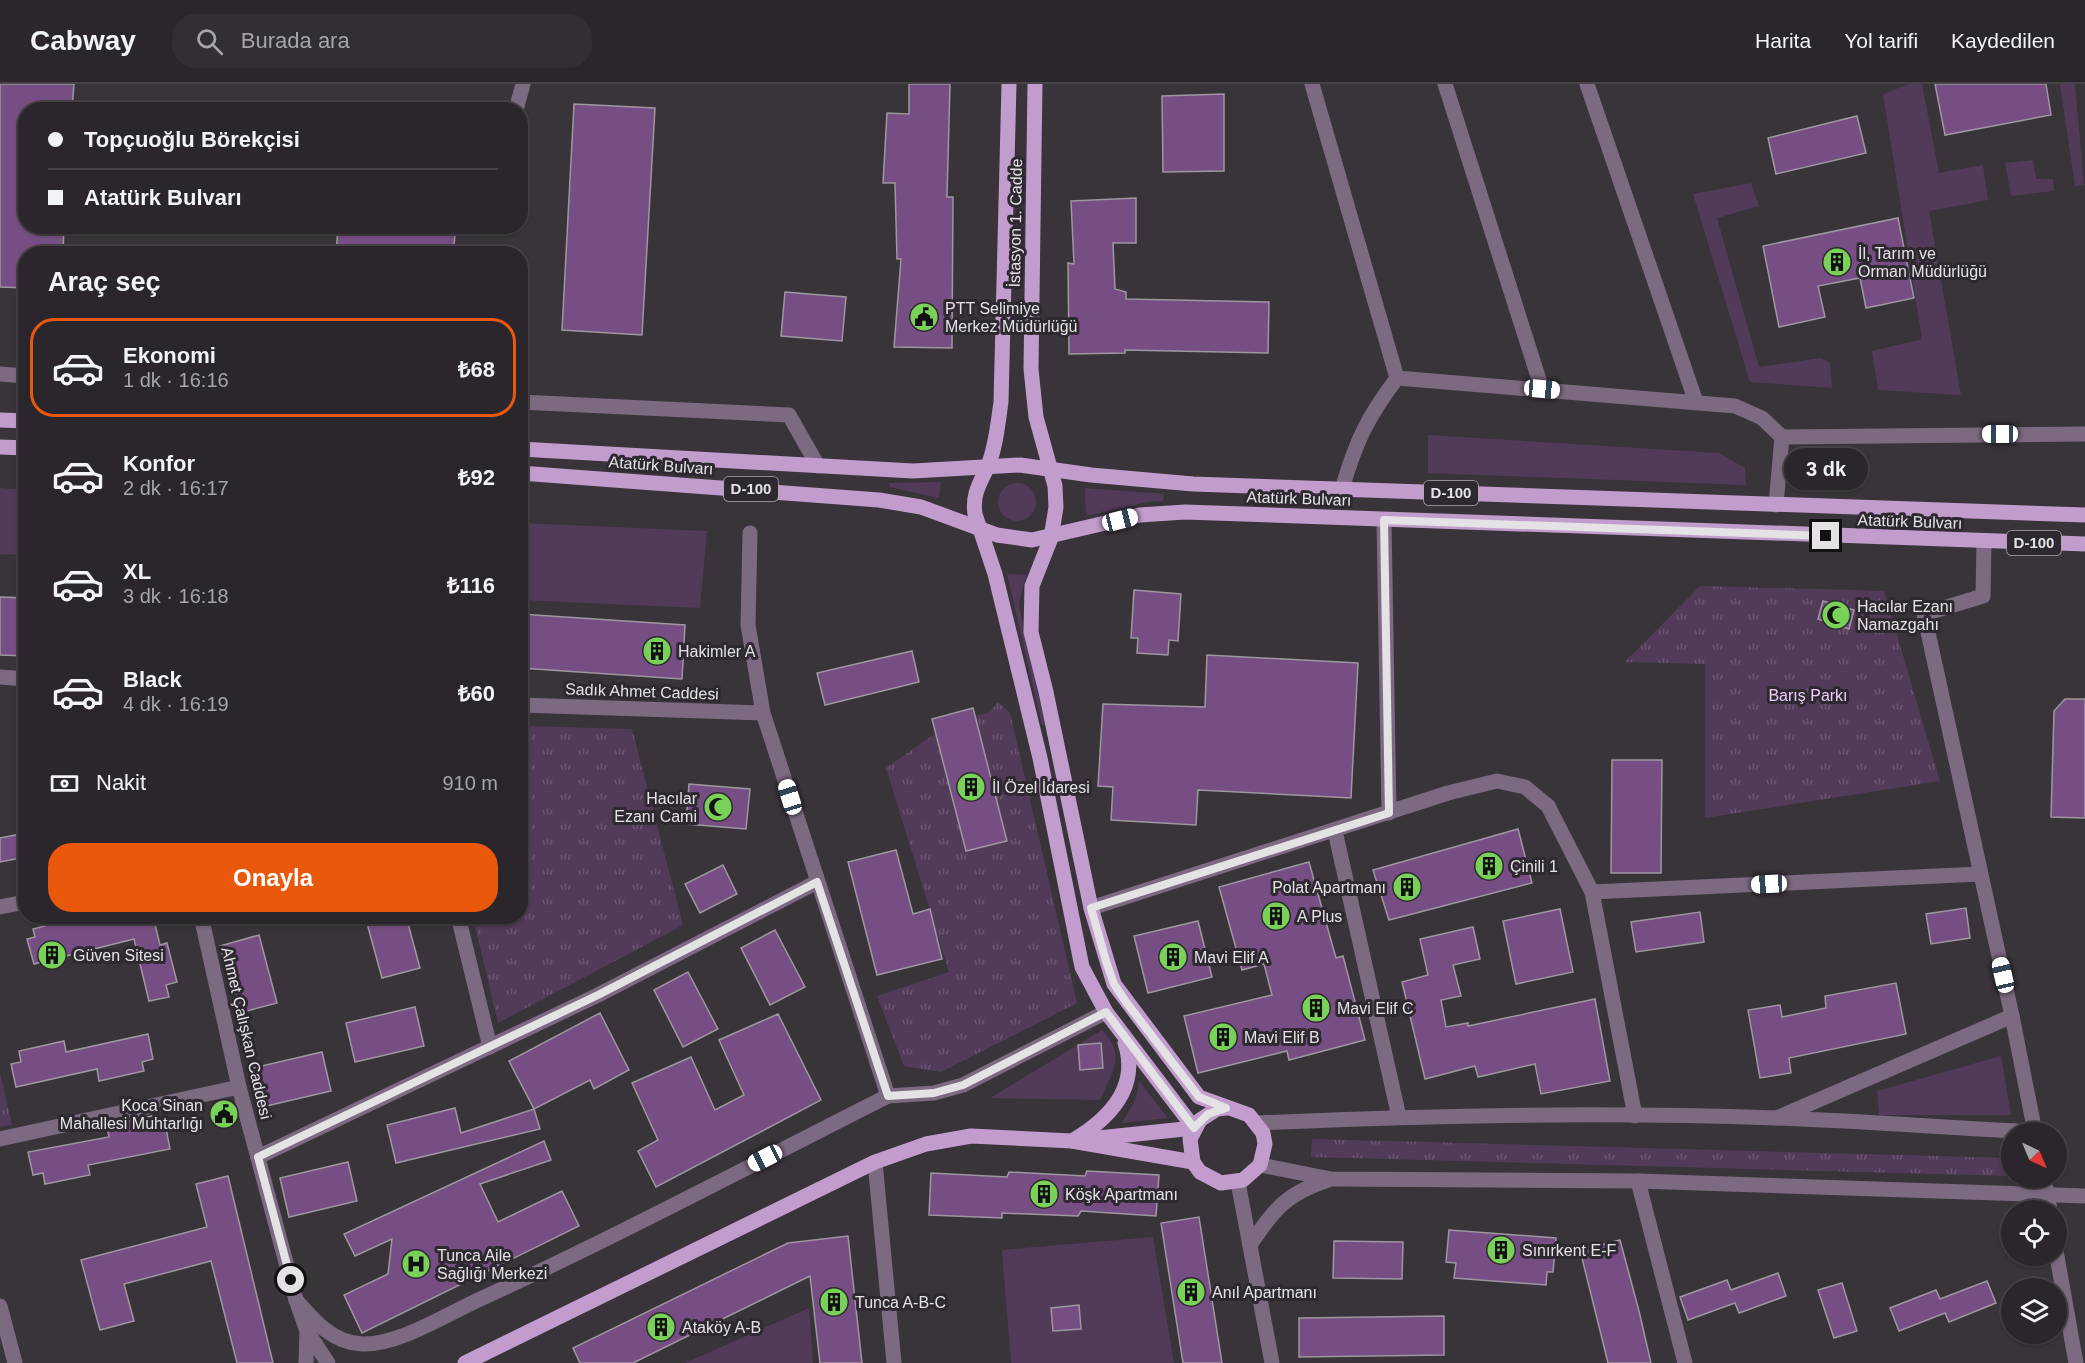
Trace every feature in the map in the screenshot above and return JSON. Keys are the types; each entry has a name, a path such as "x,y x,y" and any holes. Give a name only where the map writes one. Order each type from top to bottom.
{"main road":[{"name":"İstasyon 1. Cadde","path":"988,466 998,431 1002,378 1009,84"},
{"name":"İstasyon 1. Cadde","path":"1035,84 1031,369 1036,417 1049,468"},
{"path":"0,420 18,421"},
{"path":"0,447 18,448"},
{"name":"Atatürk Bulvarı","path":"528,449 913,471 1020,465 1134,480 2085,515"},
{"path":"988,466 977,486 973,504 978,527 996,574 1040,758 1077,950 1090,985 1106,1012 1194,1128"},
{"path":"465,1363 875,1162 926,1144 971,1136 1072,1141 1193,1162 1210,1179 1221,1183 1238,1182 1253,1174 1260,1166 1265,1144 1258,1123 1238,1109 1226,1108 1199,1097 1126,1002 1114,984 1106,961 1091,908 1046,692 1031,632 1032,586 1051,538 1056,507 1055,486 1049,468"},
{"name":"Atatürk Bulvarı","path":"528,474 835,495 921,507 997,535 1032,540 1051,538 1140,515 1174,513 2085,544"},
{"path":"1072,1141 1096,1126 1110,1112 1123,1092 1130,1074 1129,1056 1122,1035"},
{"path":"1193,1162 1190,1139 1194,1128 1208,1114 1226,1108"},
{"path":"1072,1141 1194,1128"}],"street":[{"path":"518,102 523,84"},
{"path":"1312,84 1397,378"},
{"path":"1444,84 1542,389"},
{"path":"1587,84 1696,402"},
{"path":"0,374 18,375"},
{"path":"1397,378 1735,406 1762,418 1782,437 2085,434"},
{"path":"1342,489 1352,453 1370,414 1397,378"},
{"path":"528,402 789,415 818,466"},
{"path":"1776,505 1782,437"},
{"path":"1384,520 1389,813"},
{"path":"750,533 748,625 763,713 888,1096"},
{"path":"1984,541 1983,596 1924,614 2033,1122"},
{"path":"0,677 18,678"},
{"name":"Sadık Ahmet Caddesi","path":"528,705 763,713"},
{"path":"1091,908 1448,793 1497,781 1525,787 1548,806 1592,892 1635,1116"},
{"path":"1335,831 1400,1117"},
{"path":"1592,892 1980,874"},
{"path":"258,1157 598,995 817,882"},
{"path":"0,908 18,904"},
{"name":"Ahmet Çalışkan Caddesi","path":"203,924 239,1087 296,1300 307,1331 328,1363"},
{"path":"460,924 490,1047"},
{"path":"296,1300 317,1325 337,1338 360,1344 386,1343 518,1282 888,1096 934,1093 963,1085 1106,1012"},
{"path":"1776,1118 2012,1016"},
{"path":"0,1139 239,1087"},
{"path":"1258,1123 1400,1117 1635,1116 1776,1118 2001,1130"},
{"path":"875,1162 894,1363"},
{"path":"1260,1166 1331,1179 1638,1181 2001,1200"},
{"path":"1250,1245 1275,1209 1302,1188 1331,1179"},
{"path":"1638,1181 1685,1363"},
{"path":"1238,1182 1272,1363"},
{"path":"2064,1200 2085,1196"},
{"path":"2059,1266 2076,1363"},
{"path":"0,1306 15,1363"},
{"name":"Ahmet Çalışkan Caddesi","path":"306,1363 307,1331"}],"green space":[{"path":"1909,84 1922,84 1939,173 1983,165 1988,200 1929,211 1961,395 1878,390 1872,351 1922,339 1883,94"},
{"path":"2060,84 2075,84 2084,185 2075,186"},
{"path":"2033,160 2036,179 2053,179 2054,191 2011,196 2005,163"},
{"path":"1751,183 1759,206 1717,218 1759,367 1821,358 1830,363 1832,388 1750,382 1693,194"},
{"path":"1428,435 1719,453 1745,468 1746,485 1428,473"},
{"path":"941,482 939,498 890,487 889,483"},
{"path":"1017,483 1031,488 1036,502 1031,516 1017,521 1003,516 998,502 1003,488"},
{"path":"0,488 18,489 18,555 0,554"},
{"path":"1085,488 1164,494 1163,501 1148,502 1086,516"},
{"path":"528,523 707,531 700,608 528,600"},
{"path":"1007,574 1026,575 1019,603 1020,611 1045,725 1042,725"},
{"name":"Barış Parkı","path":"1700,586 1884,591 1940,781 1705,818 1705,664 1625,662"},
{"path":"998,702 1010,713 1077,1003 941,1072 904,1066 877,996 949,972 886,768 936,733 966,851 1007,841 975,716 988,713"},
{"path":"528,726 632,729 683,925 498,1023 475,924 528,924"},
{"path":"1102,1030 1110,1039 1116,1056 1100,1100 990,1098"},
{"path":"2001,1056 2011,1115 1879,1115 1877,1091"},
{"path":"0,1073 12,1125 0,1127"},
{"path":"1139,1081 1168,1118 1122,1123 1136,1098"},
{"path":"1312,1139 2001,1158 2001,1176 1311,1157"},
{"path":"1153,1237 1174,1363 1011,1363 1002,1250"},
{"path":"809,1308 813,1363 685,1363"}],"building":[{"path":"0,84 74,84 73,102 18,102 18,234 64,234 63,246 18,246 18,288 0,287"},
{"path":"909,84 950,84 947,197 953,197 952,348 894,347 901,259 897,259 895,183 883,183 887,113 909,114"},
{"path":"1935,84 2046,84 2051,115 1945,135"},
{"path":"1224,94 1224,171 1163,172 1162,96"},
{"path":"574,104 655,108 642,335 562,330"},
{"path":"1857,116 1866,153 1776,174 1768,138"},
{"path":"1136,198 1136,243 1113,243 1115,289 1126,292 1126,299 1269,302 1268,353 1125,350 1125,353 1069,354 1068,263 1074,264 1071,201"},
{"name":"İl, Tarım ve Orman Müdürlüğü","path":"1898,218 1914,298 1866,308 1860,278 1818,286 1825,317 1779,327 1763,246"},
{"path":"337,234 455,234 454,246 337,246"},
{"path":"785,292 846,297 842,341 781,336"},
{"path":"1134,590 1181,594 1178,641 1169,640 1168,655 1137,653 1138,638 1131,638"},
{"path":"0,597 18,598 18,656 0,655"},
{"name":"Hacılar Ezanı Namazgahı","path":"1823,601 1854,610 1849,629 1818,619"},
{"path":"528,615 685,625 682,679 528,669"},
{"path":"912,651 919,682 825,705 817,673"},
{"path":"1207,655 1358,663 1351,798 1198,790 1196,825 1111,820 1113,787 1098,786 1103,704 1205,707"},
{"path":"2065,699 2085,699 2085,818 2051,817 2054,711"},
{"name":"İl Özel İdaresi","path":"973,708 1007,841 966,851 932,719"},
{"path":"1612,760 1662,760 1661,873 1611,873"},
{"name":"Hacılar Ezanı Cami","path":"689,784 750,789 746,829 686,824"},
{"path":"1518,829 1532,883 1389,920 1373,870"},
{"path":"18,835 18,859 0,862 0,838"},
{"path":"896,850 913,914 930,909 942,959 877,975 848,862"},
{"path":"1309,862 1336,958 1343,956 1365,1040 1289,1060 1287,1051 1198,1073 1184,1016 1272,995 1264,964 1242,970 1219,887"},
{"path":"723,865 737,894 700,913 685,884"},
{"path":"1966,908 1970,938 1931,944 1926,914"},
{"path":"1560,909 1573,972 1516,984 1503,921"},
{"path":"1700,912 1704,942 1636,952 1631,922"},
{"name":"Mavi Elif A","path":"1198,921 1212,977 1148,993 1134,936"},
{"name":"Güven Sitesi","path":"52,924 155,924 160,945 167,943 177,982 166,985 169,997 149,1001 134,939 34,964 27,939 35,937 33,929"},
{"path":"367,924 408,924 420,968 382,978"},
{"path":"1473,927 1480,959 1453,965 1461,996 1441,1000 1446,1027 1468,1023 1468,1026 1595,999 1610,1081 1541,1094 1535,1064 1478,1077 1475,1066 1425,1079 1402,982 1428,975 1420,939"},
{"path":"775,930 805,987 770,1005 741,948"},
{"path":"259,935 277,1003 239,1013 220,946"},
{"path":"688,972 718,1029 683,1047 654,990"},
{"path":"1896,983 1906,1034 1789,1058 1791,1073 1760,1078 1748,1010 1780,1005 1782,1017 1826,1008 1825,996"},
{"path":"415,1007 424,1046 355,1062 346,1023"},
{"path":"600,1013 629,1070 594,1089 590,1080 534,1109 509,1061"},
{"path":"778,1014 821,1100 656,1187 638,1151 658,1140 632,1083 691,1057 715,1110 744,1095 719,1040"},
{"path":"148,1034 153,1059 142,1062 144,1071 99,1081 97,1069 16,1087 11,1064 21,1062 19,1051 64,1041 66,1052"},
{"path":"1101,1043 1103,1068 1080,1070 1078,1045"},
{"path":"322,1052 331,1091 262,1107 253,1068"},
{"name":"Koca Sinan Mahallesi Muhtarlığı","path":"231,1103 235,1121 217,1125 212,1108"},
{"path":"455,1108 461,1133 534,1109 540,1129 396,1163 387,1125"},
{"path":"152,1116 154,1125 165,1123 170,1149 88,1165 90,1175 45,1184 43,1173 33,1175 28,1152 109,1137 107,1126"},
{"path":"544,1141 551,1160 480,1184 498,1222 562,1191 579,1226 362,1333 344,1295 388,1274 392,1239 355,1256 344,1234"},
{"path":"348,1162 357,1201 289,1217 280,1178"},
{"name":"Köşk Apartmanı","path":"1087,1171 1159,1175 1156,1216 1081,1211 1078,1216 1002,1213 1002,1218 929,1215 931,1173 1007,1177 1009,1172 1085,1176"},
{"path":"228,1176 273,1363 237,1363 211,1261 124,1284 134,1321 100,1330 81,1260 207,1227 196,1184"},
{"name":"Anıl Apartmanı","path":"1199,1217 1222,1363 1183,1363 1161,1223"},
{"name":"Sınırkent E-F","path":"1449,1230 1556,1238 1553,1272 1547,1272 1546,1285 1454,1278 1456,1263 1446,1262"},
{"path":"848,1236 862,1363 820,1363 810,1276 633,1363 580,1363 573,1348 788,1243"},
{"path":"1620,1240 1651,1363 1608,1363 1580,1250"},
{"path":"1334,1241 1403,1242 1402,1279 1333,1278"},
{"path":"1778,1273 1786,1296 1739,1313 1735,1303 1688,1320 1680,1297 1727,1280 1731,1290"},
{"path":"1987,1281 1996,1303 1949,1322 1945,1313 1899,1331 1890,1308 1936,1290 1940,1299"},
{"path":"1842,1283 1857,1331 1834,1338 1818,1290"},
{"path":"1079,1305 1081,1329 1053,1331 1051,1308"},
{"path":"1444,1316 1444,1355 1299,1357 1299,1318"}],"place":[{"name":"İl, Tarım ve Orman Müdürlüğü","path":"1837,262"},
{"name":"PTT Selimiye Merkez Müdürlüğü","path":"924,317"},
{"name":"Hacılar Ezanı Namazgahı","path":"1836,615"},
{"name":"Hakimler A","path":"657,651"},
{"name":"İl Özel İdaresi","path":"971,787"},
{"name":"Hacılar Ezanı Cami","path":"718,807"},
{"name":"Çinili 1","path":"1489,866"},
{"name":"Polat Apartmanı","path":"1407,887"},
{"name":"A Plus","path":"1276,916"},
{"name":"Güven Sitesi","path":"52,955"},
{"name":"Mavi Elif A","path":"1173,957"},
{"name":"Mavi Elif C","path":"1316,1008"},
{"name":"Mavi Elif B","path":"1223,1037"},
{"name":"Koca Sinan Mahallesi Muhtarlığı","path":"224,1114"},
{"name":"Köşk Apartmanı","path":"1044,1194"},
{"name":"Sınırkent E-F","path":"1501,1250"},
{"name":"Tunca Aile Sağlığı Merkezi","path":"416,1264"},
{"name":"Anıl Apartmanı","path":"1191,1292"},
{"name":"Tunca A-B-C","path":"834,1302"},
{"name":"Ataköy A-B","path":"661,1327"}],"route":[{"path":"291,1280 258,1157 598,995 817,882 888,1096 934,1093 963,1085 1106,1012 1194,1128 1208,1114 1217,1109 1226,1108 1199,1097 1126,1002 1114,984 1091,908 1389,813 1384,520 1826,536"}]}
